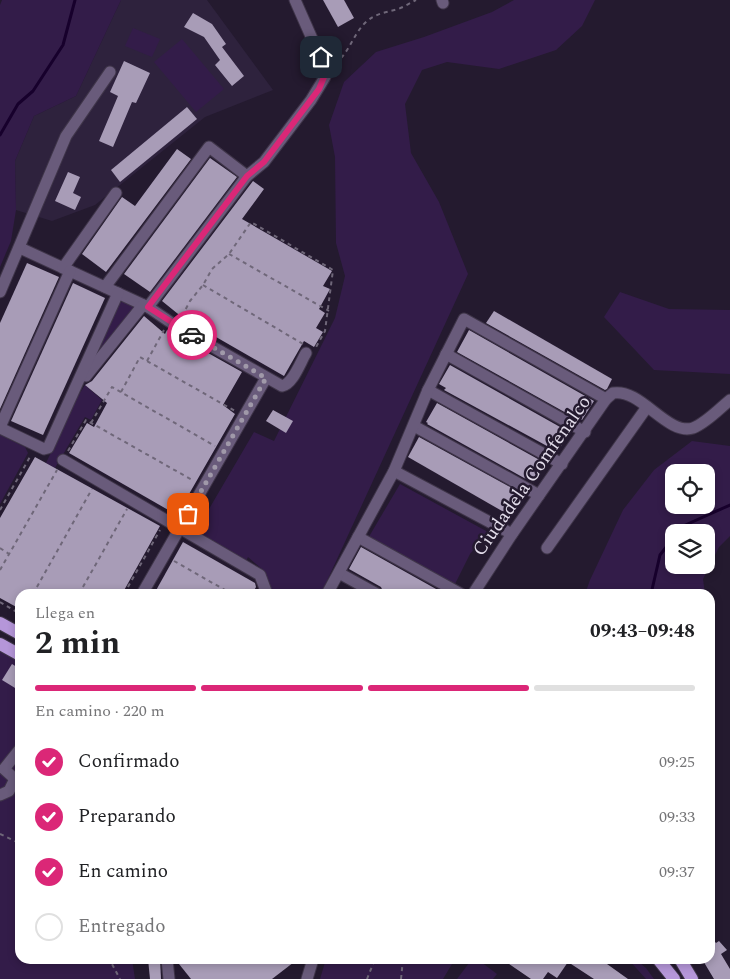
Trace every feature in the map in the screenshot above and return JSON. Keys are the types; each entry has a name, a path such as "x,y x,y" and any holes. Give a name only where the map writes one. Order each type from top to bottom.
{"main road":[{"path":"0,623 15,631"},
{"path":"0,644 15,652"},
{"path":"662,964 674,979"},
{"path":"683,964 692,979"}],"street":[{"path":"75,389 146,306 247,176 264,162 311,100 323,80 325,68 295,0"},
{"path":"0,292 66,136 110,72"},
{"path":"105,287 209,147 247,176"},
{"path":"116,193 67,269 0,427 45,450 50,445 118,293"},
{"path":"20,248 146,306 173,324 282,386 292,379 310,350"},
{"path":"330,589 394,471 428,390 464,319 606,399"},
{"path":"446,354 584,432"},
{"path":"145,589 266,378"},
{"path":"428,390 562,464"},
{"name":"Ciudadela Comfenalco","path":"477,589 512,534 606,399 613,393 627,393 647,407"},
{"path":"547,548 647,407 672,424 686,429 693,428 703,422 730,400"},
{"path":"414,426 539,495"},
{"path":"63,460 260,575 265,589"},
{"path":"394,471 512,534"},
{"path":"358,537 452,589"},
{"path":"339,572 368,589"},
{"path":"0,795 9,791 15,779 4,768 15,755"},
{"path":"168,964 169,979"},
{"path":"307,979 312,964"}],"path":[{"path":"325,68 337,62 360,28 372,17 382,12 399,9 416,0"},
{"path":"147,361 203,285 212,269 229,254 251,222 333,270 325,331 310,350 203,285"},
{"path":"229,254 328,311"},
{"path":"121,392 140,357 244,416"},
{"path":"92,422 112,387 224,451"},
{"path":"0,570 86,420 203,486"},
{"path":"0,510 36,446"},
{"path":"36,589 97,480"},
{"path":"82,589 132,500"},
{"path":"127,589 166,519"},
{"path":"0,548 9,554"},
{"path":"170,558 223,589"},
{"path":"0,602 15,611"},
{"path":"0,834 15,842"},
{"path":"112,964 120,979"},
{"path":"367,979 373,964"},
{"path":"401,979 402,964"}],"shaded area":[{"path":"2,0 121,0 76,96 34,116 15,161 16,210 11,241 0,267 0,5"},
{"path":"121,0 207,0 273,90 205,117 95,205 52,221 16,210 15,161 34,116 76,96"},
{"path":"514,0 595,0 582,26 556,50 499,69 447,62 422,70 405,104 411,153 439,202 468,274 323,589 271,589 263,570 248,557 245,563 195,533 254,432 274,441 335,318 345,276 336,243 335,157 329,125 344,82 376,52 492,12"},
{"path":"133,28 160,39 152,57 125,46"},
{"path":"182,39 224,89 196,112 154,62"},
{"path":"620,292 669,309 730,310 730,374 654,370 604,317"},
{"path":"121,300 136,307 94,358"},
{"path":"85,385 102,400 91,420 85,417 55,468 46,463"},
{"path":"0,435 25,447 28,453 0,504"},
{"path":"692,441 730,446 730,536 719,547 715,555 715,524 665,524 665,574 706,574 703,579 704,589 587,589 623,510 654,470"},
{"path":"400,484 488,532 470,554 455,584 367,540"},
{"path":"0,644 15,652 15,964 133,964 135,979 0,979"},
{"path":"324,964 452,964 443,979 320,979"},
{"path":"468,964 484,964 497,974 493,979 457,979"},
{"path":"632,964 641,964 654,979 646,979"}],"building":[{"path":"323,0 344,0 354,18 338,27"},
{"path":"193,13 212,24 226,44 222,47 244,76 232,86 215,65 220,60 204,37 184,27"},
{"path":"124,61 150,73 136,103 132,102 113,147 99,141 118,96 110,92"},
{"path":"187,107 197,119 120,182 111,170"},
{"path":"177,149 191,159 106,272 82,254 122,197 135,206"},
{"path":"210,158 237,177 150,292 124,274"},
{"path":"68,172 80,177 73,193 81,197 75,210 55,201"},
{"path":"253,181 264,189 242,219 332,271 323,286 330,289 319,309 325,313 316,328 323,332 314,347 304,341 284,376 183,318 162,301"},
{"path":"27,263 59,277 0,409 0,323"},
{"path":"73,283 105,298 43,435 11,421"},
{"path":"494,311 612,379 607,389 605,390 486,323"},
{"path":"144,316 165,334 167,330 242,372 223,405 235,414 177,515 69,453 87,423 94,427 107,403 85,385 92,381"},
{"path":"469,330 594,401 582,420 578,417 577,419 457,352"},
{"path":"450,365 569,432 558,452 444,390 446,388 439,384"},
{"path":"437,403 545,463 533,483 427,424 426,422"},
{"path":"273,410 293,421 286,433 266,421"},
{"path":"419,437 521,493 509,515 408,457"},
{"path":"35,457 160,526 125,589 15,589 15,606 0,598 0,518"},
{"path":"183,542 255,583 256,587 255,589 157,589"},
{"path":"361,547 436,589 382,589 349,569"},
{"path":"12,664 15,666 15,688 2,680"},
{"path":"719,941 727,950 721,954 730,969 730,979 714,979 705,964 715,964 715,942"},
{"path":"148,964 160,964 161,979 150,979"},
{"path":"179,964 292,964 272,979 191,979"},
{"path":"509,964 567,964 557,978 548,972 543,979 531,979"},
{"path":"571,964 607,964 628,979 594,979"}],"waterway":[{"path":"0,135 18,104 33,91 63,45 75,0"},
{"path":"688,524 730,505"},
{"path":"652,589 660,555 665,549"}],"way so far":[{"path":"188,514 266,378 192,335"}],"route":[{"path":"192,335 148,307 247,176 264,162 319,89 324,77 325,68 321,57"}]}
